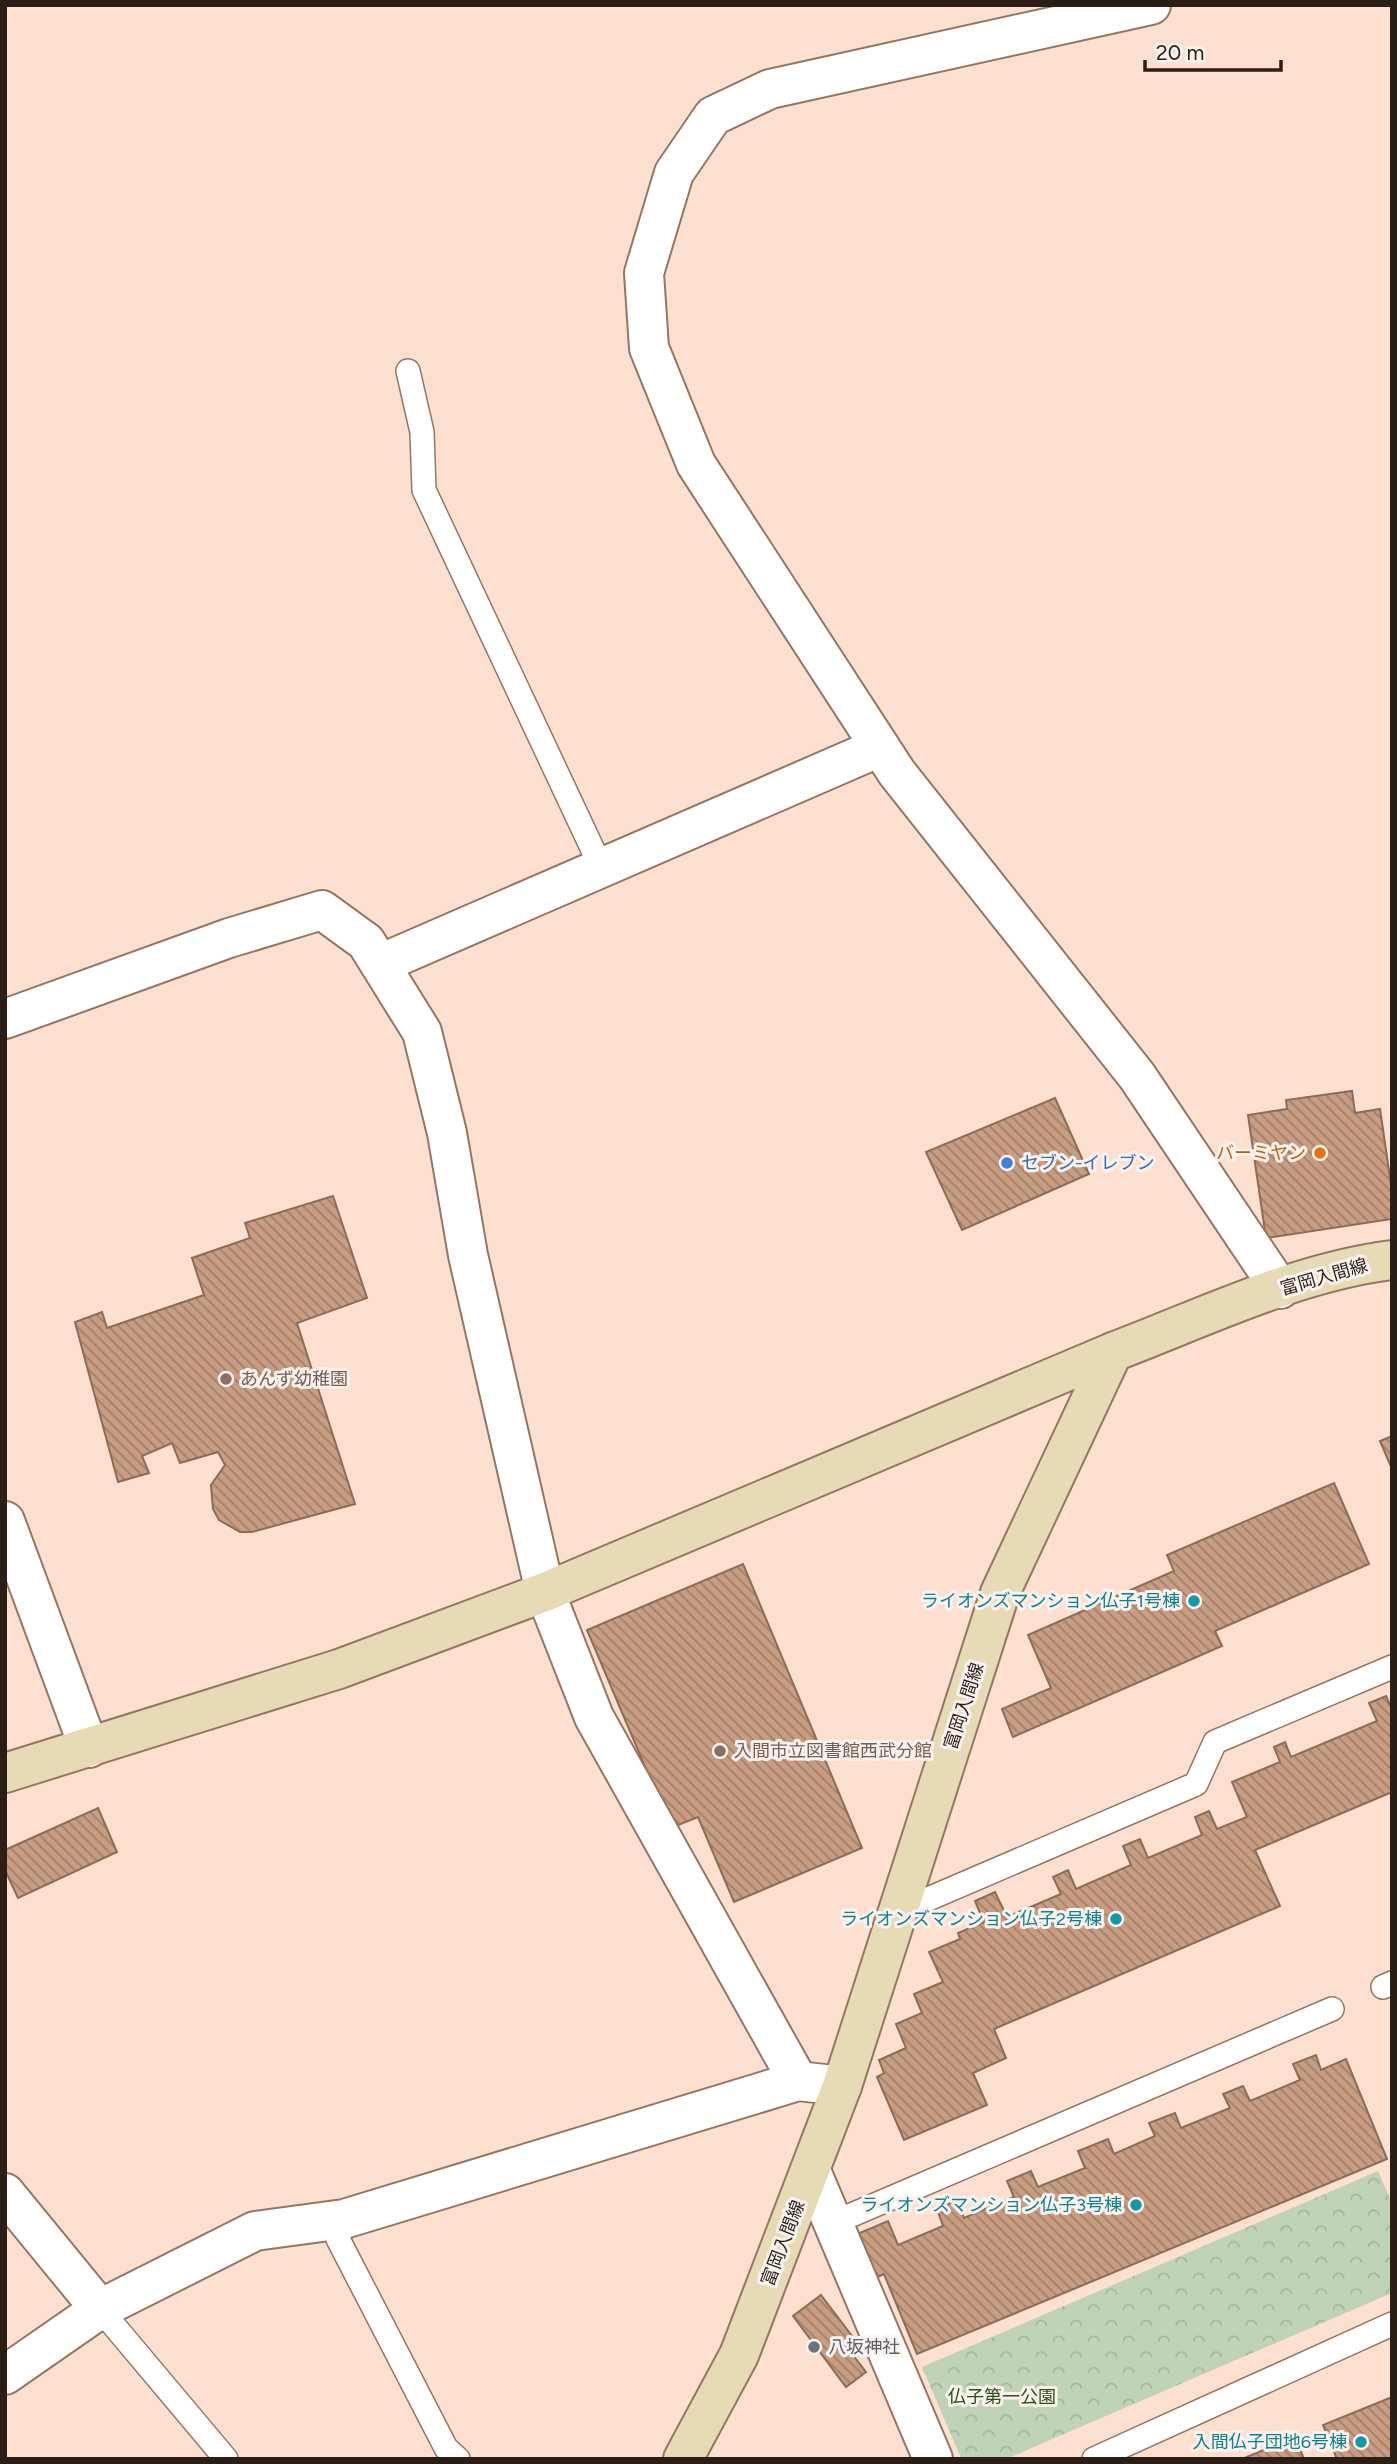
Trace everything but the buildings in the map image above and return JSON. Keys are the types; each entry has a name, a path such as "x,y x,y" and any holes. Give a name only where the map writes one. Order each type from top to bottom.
{"main road":[{"name":"富岡入間線","path":"683,2459 739,2355 811,2171 842,2086 1000,1593 1113,1352 1280,1289 1359,1264 1392,1260"},
{"path":"5,1773 339,1669 545,1592 1113,1352"}],"street":[{"path":"1151,5 770,89 713,116 674,173 644,273 649,348 696,464 897,773 1137,1076 1280,1289"},
{"path":"380,964 880,747"},
{"path":"5,1019 229,938 322,910 366,942 422,1032 447,1133 468,1255 545,1592 594,1717 797,2081"},
{"path":"5,1521 89,1748"},
{"path":"5,2375 100,2309 255,2231 344,2219 797,2081 842,2086"},
{"path":"811,2171 933,2459"},
{"path":"5,2193 100,2309"}],"lane":[{"path":"408,371 422,432 424,490 601,867"},
{"path":"898,1912 1196,1784 1215,1742 1392,1667"},
{"path":"833,2223 1332,2009"},
{"path":"344,2219 338,2239 446,2448 458,2459"},
{"path":"100,2309 226,2459"},
{"path":"1094,2459 1392,2324"}],"green space":[{"name":"仏子第一公園","path":"1378,2171 1392,2203 1392,2293 1006,2459 961,2458 922,2367"}],"place":[{"name":"バーミヤン","path":"1320,1153"},
{"name":"セブン-イレブン","path":"1007,1163"},
{"name":"あんず幼稚園","path":"226,1379"},
{"name":"ライオンズマンション仏子1号棟","path":"1194,1601"},
{"name":"入間市立図書館西武分館","path":"720,1751"},
{"name":"ライオンズマンション仏子2号棟","path":"1116,1919"},
{"name":"ライオンズマンション仏子3号棟","path":"1136,2205"},
{"name":"八坂神社","path":"814,2347"},
{"name":"入間仏子団地6号棟","path":"1361,2442"}]}
